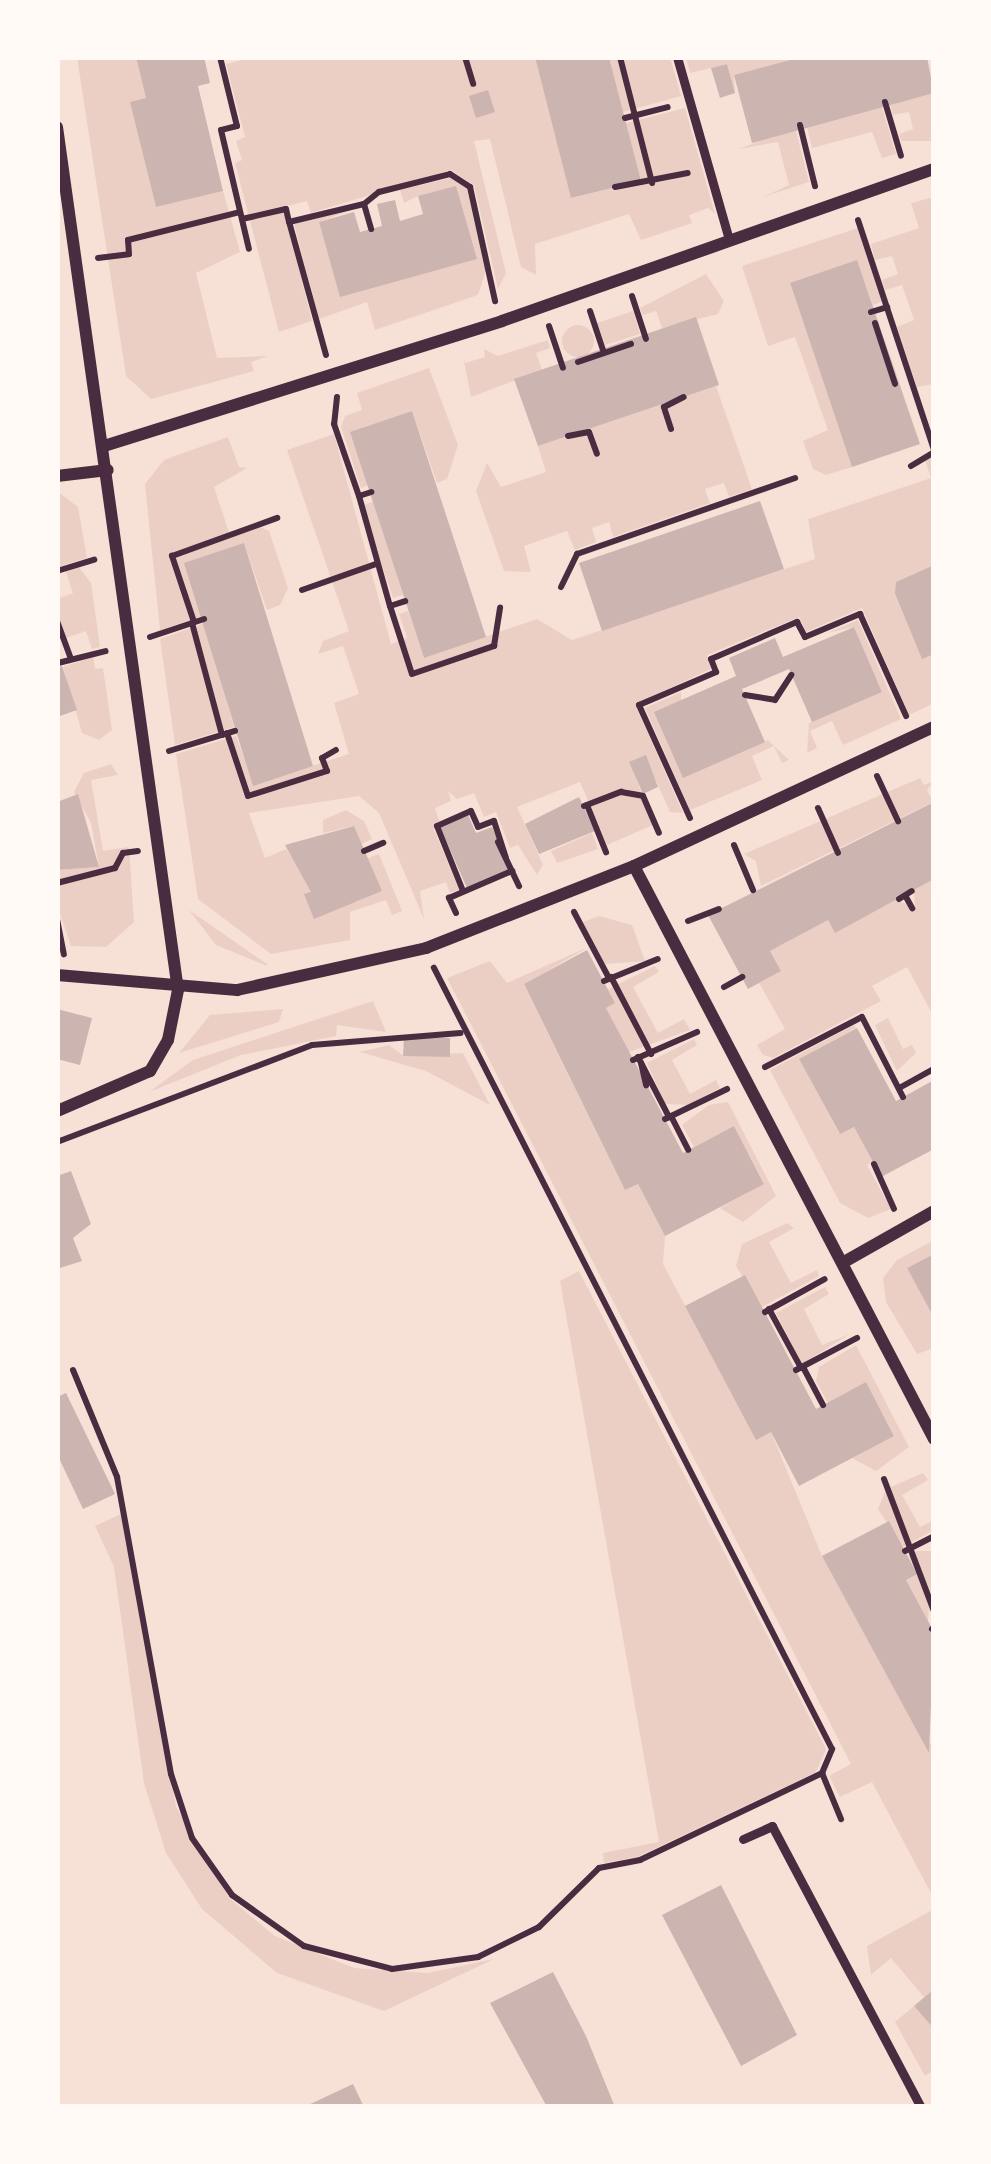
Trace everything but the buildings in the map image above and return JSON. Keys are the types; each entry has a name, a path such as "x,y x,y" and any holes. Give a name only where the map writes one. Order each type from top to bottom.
{"street":[{"path":"57,127 178,990 168,1040 150,1071 57,1111"},
{"path":"104,446 502,321 728,236 934,169"},
{"path":"57,476 108,470"},
{"path":"59,975 178,990 292,982 426,948 634,866 934,727"},
{"path":"634,866 934,1438"},
{"path":"845,1265 934,1211"}],"lane":[{"path":"676,57 728,236"},
{"path":"743,1839 772,1826 921,2107"}],"path":[{"path":"209,134 236,126 220,57"},
{"path":"465,57 472,84"},
{"path":"620,57 652,183"},
{"path":"625,118 689,101"},
{"path":"885,102 907,176"},
{"path":"800,125 820,206"},
{"path":"221,130 249,249"},
{"path":"615,187 709,168"},
{"path":"289,222 364,204 450,174 470,187 502,321"},
{"path":"850,195 934,451 911,466"},
{"path":"364,204 371,229"},
{"path":"76,261 130,254 128,240 286,209 341,410 334,424 412,674 494,646 500,607"},
{"path":"625,275 646,339"},
{"path":"584,291 603,350"},
{"path":"543,306 562,368"},
{"path":"871,312 887,307"},
{"path":"875,323 889,352 895,384"},
{"path":"578,362 631,344"},
{"path":"889,352 900,348"},
{"path":"900,396 914,391"},
{"path":"671,428 664,407 684,397"},
{"path":"568,436 590,432 597,454"},
{"path":"561,587 577,554 795,478"},
{"path":"359,496 371,492"},
{"path":"708,508 712,523"},
{"path":"277,518 172,556 248,796 327,771 322,758 336,750"},
{"path":"625,537 629,551"},
{"path":"57,571 119,552"},
{"path":"302,590 376,564"},
{"path":"390,606 405,601"},
{"path":"698,836 639,705 716,672 711,659 797,622 805,637 817,637 860,614 915,736"},
{"path":"166,632 204,619"},
{"path":"57,621 70,659"},
{"path":"58,664 131,647"},
{"path":"745,695 775,700 791,675"},
{"path":"691,683 695,694"},
{"path":"184,746 228,733"},
{"path":"867,758 898,821"},
{"path":"807,785 838,854"},
{"path":"614,874 585,806 621,792 643,796 666,851"},
{"path":"464,891 437,826 471,812 478,827 494,820 506,857"},
{"path":"724,824 753,890"},
{"path":"498,842 529,908"},
{"path":"364,850 383,843"},
{"path":"57,883 116,868 123,854 157,848"},
{"path":"464,933 449,898 512,871"},
{"path":"564,893 652,1056"},
{"path":"905,895 912,908"},
{"path":"668,932 719,909"},
{"path":"57,919 66,945 59,975"},
{"path":"591,944 594,963"},
{"path":"73,1370 117,1477 186,1822 232,1895 304,1946 392,1969 478,1957 539,1927 599,1868 640,1860 822,1773 832,1749 463,1033 426,948"},
{"path":"608,979 677,949"},
{"path":"668,1117 862,1017 903,1097"},
{"path":"638,1060 716,1022"},
{"path":"57,1142 312,1046 463,1033"},
{"path":"638,1060 646,1085"},
{"path":"638,1060 688,1150"},
{"path":"877,1066 886,1060"},
{"path":"901,1087 934,1069"},
{"path":"874,1165 904,1228"},
{"path":"823,1405 767,1310 845,1265"},
{"path":"800,1369 877,1328"},
{"path":"884,1479 934,1611"},
{"path":"908,1550 934,1535"},
{"path":"822,1773 841,1819"}],"shaded area":[{"path":"77,57 136,57 146,98 131,103 156,207 223,191 240,252 196,273 217,358 268,356 251,362 254,371 151,399 126,376"},
{"path":"254,57 535,57 572,198 640,181 626,123 685,108 715,214 708,208 689,215 692,223 641,240 629,214 535,244 536,275 521,267 490,139 474,141 506,273 498,289 474,185 451,170 311,213 307,201 283,207 312,321 279,332 235,163 242,160 236,141 245,137 226,64"},
{"path":"609,57 670,57 681,96 623,112"},
{"path":"686,57 801,57 734,75 735,93 727,64 690,73"},
{"path":"934,93 934,141 901,141 899,134 913,129 909,112 893,115 889,101"},
{"path":"881,104 896,154 882,158 872,132 812,148 806,123"},
{"path":"795,127 809,182 763,197 789,185 778,142 739,149"},
{"path":"450,178 467,188 488,264 478,295 375,330 367,302 319,319 294,224 354,209 319,222 340,295 476,259 418,196 404,203 400,190"},
{"path":"934,197 934,384 917,387 897,327 914,320 902,285 885,290 882,280 898,274 892,256 875,260 871,244 919,228 911,203"},
{"path":"858,228 883,301 873,305 857,261 790,284 852,467 826,475 813,469 803,441 828,430 795,337 768,346 742,266"},
{"path":"706,274 724,301 718,314 662,328 656,311 643,315 640,308"},
{"path":"633,311 640,334 605,345 597,323"},
{"path":"578,325 590,329 594,341 590,353 578,357 566,353 562,341 566,329"},
{"path":"548,340 550,348 536,353 542,370 471,397 463,356 465,363 485,357 484,349 498,356"},
{"path":"429,368 458,445 447,479 437,483 412,411 351,432 369,485 361,488 341,427 345,416 362,410 357,393"},
{"path":"716,386 752,489 729,497 724,483 705,489 710,503 613,537 609,522 592,528 596,542 575,550 567,531 524,546 531,572 504,571 476,491 487,463 501,487 546,472 538,446"},
{"path":"334,434 391,644 407,638 399,614 408,611 424,658 537,619 572,640 815,559 808,519 931,478 925,460 934,456 932,566 895,595 922,658 934,654 934,703 909,715 862,608 806,632 799,617 707,655 711,669 635,704 683,813 670,812 645,756 630,762 653,825 607,845 580,782 517,807 543,865 537,875 518,845 510,848 496,812 484,817 474,793 457,799 448,791 451,801 435,808 440,823 433,827 459,890 450,893 446,882 420,891 424,919 379,813 359,796 249,813 265,858 286,849 299,866 311,892 304,895 356,902 381,891 368,858 379,854 402,911 392,915 386,900 350,912 350,940 271,954 198,899 176,754 236,736 254,785 349,754 334,703 359,694 343,646 318,654 323,641 349,631 287,450"},
{"path":"228,437 239,467 247,468 214,487 230,535 259,526 269,531 288,588 280,605 267,610 244,543 202,616 160,630 145,484 164,460"},
{"path":"57,491 78,507 87,558 57,567"},
{"path":"374,501 403,595 393,598 362,506"},
{"path":"79,567 91,583 100,647 92,649 86,631 66,638 57,611 57,599 73,593 66,572"},
{"path":"858,620 901,719 843,745 832,721 810,731 817,748 807,753 809,723 882,692 854,627 827,633"},
{"path":"205,623 234,727 175,745 160,639"},
{"path":"93,657 95,669 103,668 112,730 99,740 82,733 63,667"},
{"path":"681,692 683,777 768,740 789,760 782,763 774,746 752,756 762,780 690,810 645,708"},
{"path":"111,764 118,775 91,780 103,851 129,847 134,922 106,947 71,946 57,904 57,870 99,867 91,823 74,792 84,773"},
{"path":"920,778 924,785 934,781 927,790 933,802 761,886 756,861 744,854"},
{"path":"346,810 364,821 372,839 361,844 353,826 323,833 323,820"},
{"path":"592,833 598,849 557,863 551,851"},
{"path":"934,879 934,1017 907,967 872,986 881,1001 773,1058 763,1055 757,1045 785,1029 759,983 781,971 770,951 828,920 835,932 895,900 915,907 914,890"},
{"path":"189,910 267,964 267,966 216,945"},
{"path":"599,916 632,925 645,961 605,964 583,922"},
{"path":"588,947 524,985 625,1190 638,1184 665,1236 663,1264 756,1439 771,1432 822,1556 934,1750 934,1899 872,1782 840,1797 829,1776 851,1764 447,978 490,961 507,983"},
{"path":"655,966 659,972 633,987 658,1033 684,1019 690,1030 629,1052 606,1008 615,1003 608,989"},
{"path":"373,1001 386,1032 337,1025 336,1036 241,1055 149,1092 193,1060"},
{"path":"283,1009 279,1022 179,1053 210,1015"},
{"path":"888,1018 903,1049 912,1045 916,1053 897,1071 875,1025"},
{"path":"854,1025 877,1056 856,1028 799,1059 839,1133 854,1127 872,1161 867,1165 891,1209 868,1218 840,1203 770,1070"},
{"path":"694,1039 697,1045 672,1060 690,1094 716,1080 720,1088 688,1105 665,1104 647,1063"},
{"path":"389,1045 404,1056 463,1053 490,1105 426,1071 360,1052"},
{"path":"728,1102 776,1196 743,1222 720,1208 764,1183 734,1126 694,1147 682,1125 709,1105"},
{"path":"787,1223 794,1228 769,1242 791,1283 817,1270 819,1276 762,1307 736,1266 742,1244"},
{"path":"934,1240 934,1254 907,1268 934,1318 934,1348 917,1354 886,1302 883,1278 897,1260"},
{"path":"579,1271 826,1749 816,1772 637,1857 604,1863 603,1853 659,1842 560,1281"},
{"path":"825,1287 829,1294 804,1309 822,1345 850,1334 802,1364 776,1313"},
{"path":"856,1345 909,1447 876,1471 852,1458 894,1435 866,1383 828,1403 816,1381 819,1367"},
{"path":"923,1473 928,1480 902,1495 920,1527 934,1520 934,1530 903,1547 878,1509 886,1489"},
{"path":"121,1514 176,1807 229,1898 275,1936 354,1968 428,1973 494,1959 384,2011 277,1973 202,1909 166,1853 144,1783 114,1567 95,1526"},
{"path":"934,1551 928,1621 906,1580 917,1573 908,1556"},
{"path":"934,1909 934,1989 924,1997 891,1958 871,1975 867,1946"},
{"path":"914,2006 934,2029 934,2070 925,2076 895,2022"}]}
